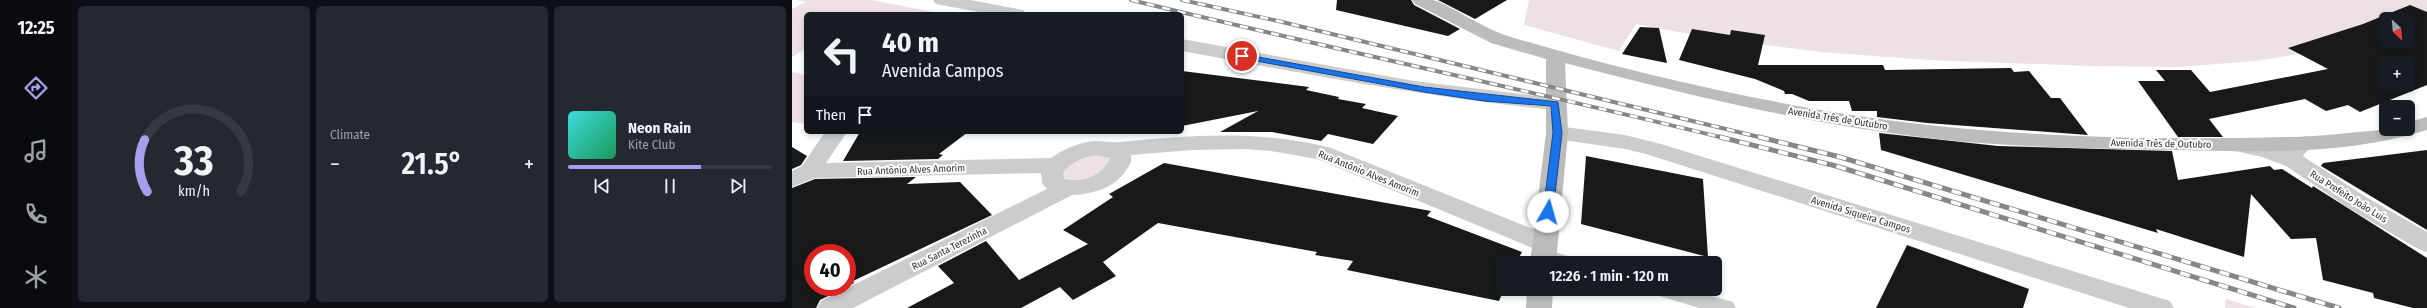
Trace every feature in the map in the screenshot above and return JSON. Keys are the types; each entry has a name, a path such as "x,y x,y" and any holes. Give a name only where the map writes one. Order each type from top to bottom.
{"main road":[{"name":"Avenida Três de Outubro","path":"1421,0 1498,39 1556,55 1775,107 1849,122 2002,138 2272,144 2300,152 2390,134 2427,123"},
{"path":"1543,254 1557,133 1555,104 1556,55"},
{"path":"1539,308 1540,296"}],"street":[{"path":"942,0 1006,12"},
{"path":"1184,45 1424,90 1484,98 1555,104"},
{"name":"Avenida Siqueira Campos","path":"1557,133 1626,142 1653,149 2161,308"},
{"name":"Rua Antônio Alves Amorim","path":"802,176 835,134"},
{"name":"Rua Antônio Alves Amorim","path":"1117,156 1186,144 1268,143 1323,153 1543,254"},
{"name":"Rua Prefeito João Luís","path":"2230,144 2263,150 2300,152 2358,203 2427,243"},
{"path":"1068,188 1053,183 1052,171 1064,158 1085,150 1100,148 1117,156"},
{"name":"Rua Santa Terezinha","path":"830,308 1068,188 1079,188 1101,181 1114,173 1117,156"},
{"name":"Rua Antônio Alves Amorim","path":"802,176 1056,165"}],"lane":[{"path":"1684,296 1726,308"}],"shaded area":[{"path":"797,0 872,0 933,12 804,12 804,50 792,57 792,9 806,2"},
{"path":"1529,0 2427,0 2427,18 2415,18 2415,12 2379,12 2379,22 2321,49 2255,61 2177,67 2092,66 1928,60 1821,52 1705,37 1636,24 1619,51 1524,25"},
{"path":"792,72 804,75 804,124 792,122"},
{"path":"1112,154 1108,174 1063,183 1058,170 1078,155"},
{"path":"2226,299 2255,308 2225,308"}],"building":[{"path":"1337,0 1411,0 1414,5 1460,29 1448,36 1336,10"},
{"path":"1438,0 1507,0 1475,19"},
{"path":"2410,5 2427,12 2427,85 2415,90 2415,56 2379,56 2379,92 2410,92 2390,100 2379,100 2379,104 2360,112 2348,105 2326,111 2305,99 2209,119 2223,137 2178,137 2138,81 2165,81 2156,70 2191,70 2210,92 2328,69 2288,48 2379,18 2379,48 2415,48 2415,12 2393,12"},
{"path":"1640,27 1659,28 1667,63 1622,54"},
{"path":"1692,29 1730,35 1731,30 1765,35 1758,65 1883,65 1885,70 2011,68 2014,72 2029,71 2051,98 2060,98 2088,135 1927,123 1877,117 1877,111 1852,111 1849,101 1809,101 1792,94 1785,94 1784,91 1755,79 1679,60"},
{"path":"1184,71 1309,87 1306,90 1339,97 1338,99 1366,104 1362,108 1398,116 1373,144 1328,134 1321,141 1272,132 1220,132 1258,111 1184,126"},
{"path":"1879,133 1998,146 2172,151 2178,180 2270,166 2274,170 2282,169 2312,188 2313,186 2427,258 2427,308 2413,308 2374,298 2373,293 2323,280 2316,238 2291,239 2251,194 2244,257 2156,229 2158,233 1881,150"},
{"path":"859,134 965,134 939,154 943,155 938,159 843,161"},
{"path":"792,147 807,156 801,165 792,169"},
{"path":"2427,150 2427,230 2321,166 2323,163"},
{"path":"1586,156 1703,179 1708,256 1704,256 1581,224"},
{"path":"1164,163 1431,211 1427,216 1522,252 1520,256 1496,256 1496,296 1501,296 1499,301 1347,270 1353,261 1315,255 1317,252 1158,223 1103,262 1116,276 1073,300 1060,287 1021,308 907,308 954,283 938,266 986,241 1019,280 1088,244 1063,230 1113,197 1109,194"},
{"path":"916,177 907,184 960,182 992,215 856,280 856,244 804,244 804,296 828,296 820,300 816,308 792,308 792,188 815,179"},
{"path":"1907,245 2029,289 2023,308 1876,308"}],"railway":[{"path":"1131,0 1182,12"},
{"path":"1182,0 1278,21 1763,138"},
{"path":"1184,13 1724,138"},
{"path":"1720,137 1724,138"},
{"path":"1759,137 1840,157 2339,308"},
{"path":"1724,138 1836,166 2294,308"}],"route":[{"path":"1242,56 1424,90 1484,98 1555,104 1557,133 1548,212"}]}
